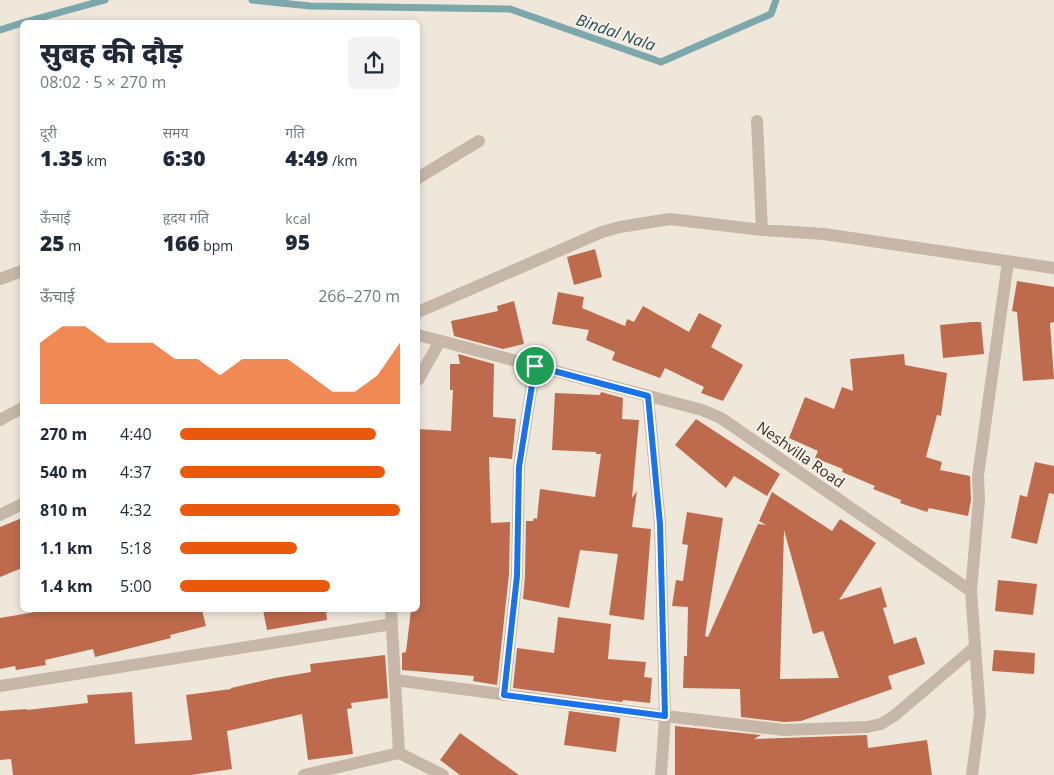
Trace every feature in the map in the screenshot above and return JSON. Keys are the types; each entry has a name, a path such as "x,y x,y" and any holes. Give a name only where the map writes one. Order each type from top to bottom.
{"street":[{"path":"757,121 762,230"},
{"path":"420,177 479,141"},
{"path":"420,311 602,232 620,227 670,219 762,230 824,234 1054,268"},
{"path":"972,775 980,714 971,591 979,500 978,476 1008,262"},
{"path":"0,279 20,272"},
{"name":"Neshvilla Road","path":"420,336 702,410 721,418 971,591"},
{"path":"420,376 440,341"},
{"path":"504,695 517,576 519,467 535,366"},
{"path":"648,396 660,524 665,716 661,775"},
{"path":"0,420 20,409"},
{"path":"0,515 20,505"},
{"path":"390,612 399,753"},
{"path":"0,686 392,624"},
{"path":"395,680 784,730 867,727 881,724 894,716 975,647"},
{"path":"304,775 399,753 443,775"}],"building":[{"path":"595,249 602,277 574,285 567,257"},
{"path":"1017,281 1054,287 1054,322 1050,323 1054,379 1023,381 1017,312 1012,311"},
{"path":"558,292 584,297 582,308 625,326 627,319 634,322 643,306 689,332 699,313 722,325 711,347 743,365 723,401 701,393 704,387 665,368 660,378 612,360 615,352 586,340 589,330 552,324"},
{"path":"514,301 524,344 503,349 454,336 451,321 498,311 497,306"},
{"path":"981,322 984,354 943,358 940,325"},
{"path":"458,354 494,364 493,417 516,419 512,459 489,457 491,523 510,522 509,574 497,685 473,681 474,676 402,670 402,653 406,652 411,612 420,612 420,429 451,431 453,390 450,390 450,364 460,364"},
{"path":"904,354 905,365 947,373 941,416 937,415 926,457 942,462 940,470 970,476 971,500 968,516 929,508 927,512 900,503 901,500 873,489 875,486 842,472 843,469 815,458 818,451 789,438 805,397 834,409 842,387 853,391 850,359"},
{"path":"601,392 623,398 622,419 639,420 632,498 637,491 632,527 651,529 644,620 609,615 618,554 580,550 569,608 523,599 526,521 533,521 534,518 537,519 540,489 595,497 601,454 596,454 596,452 552,450 555,393 600,395"},
{"path":"696,419 780,474 767,496 734,476 726,488 675,445"},
{"path":"1035,462 1054,466 1054,494 1049,493 1037,544 1011,538 1020,495 1027,497"},
{"path":"772,492 832,531 840,519 876,543 839,600 881,587 887,607 883,608 894,644 916,637 925,664 888,676 892,689 801,721 784,722 741,717 740,689 683,688 684,656 687,656 688,607 672,606 676,580 683,581 688,545 682,544 687,512 723,518 705,636 708,637 758,524 766,525 759,521","holes":["784,530 813,634 823,631 839,678 780,679"]},
{"path":"20,519 20,569 0,577 0,527"},
{"path":"998,580 1037,584 1033,615 995,611"},
{"path":"35,612 202,612 206,626 170,635 171,638 95,657 93,649 45,660 46,665 16,670 15,666 0,669 0,618"},
{"path":"263,612 326,612 327,620 267,630"},
{"path":"558,617 611,624 608,659 646,662 644,677 652,678 650,703 623,700 622,702 513,688 517,648 554,653"},
{"path":"994,650 1035,653 1034,674 992,671"},
{"path":"385,655 388,698 351,703 352,708 347,709 353,754 308,760 302,714 227,731 232,769 191,775 13,775 11,759 0,760 0,711 88,703 87,695 132,692 135,744 192,740 186,695 231,689 275,678 311,672 310,664"},
{"path":"569,711 620,718 616,752 564,745"},
{"path":"675,726 761,735 754,739 867,735 868,748 927,740 932,775 675,775"},
{"path":"460,733 519,775 460,775 440,760"}],"waterway":[{"name":"Bindal Nala","path":"32,20 105,0"},
{"name":"Bindal Nala","path":"252,0 310,6 510,9 661,62 771,14 776,0"},
{"name":"Bindal Nala","path":"0,30 20,24"}],"route":[{"path":"535,366 648,396 660,524 665,716 504,695 517,576 519,467 535,366"}]}
